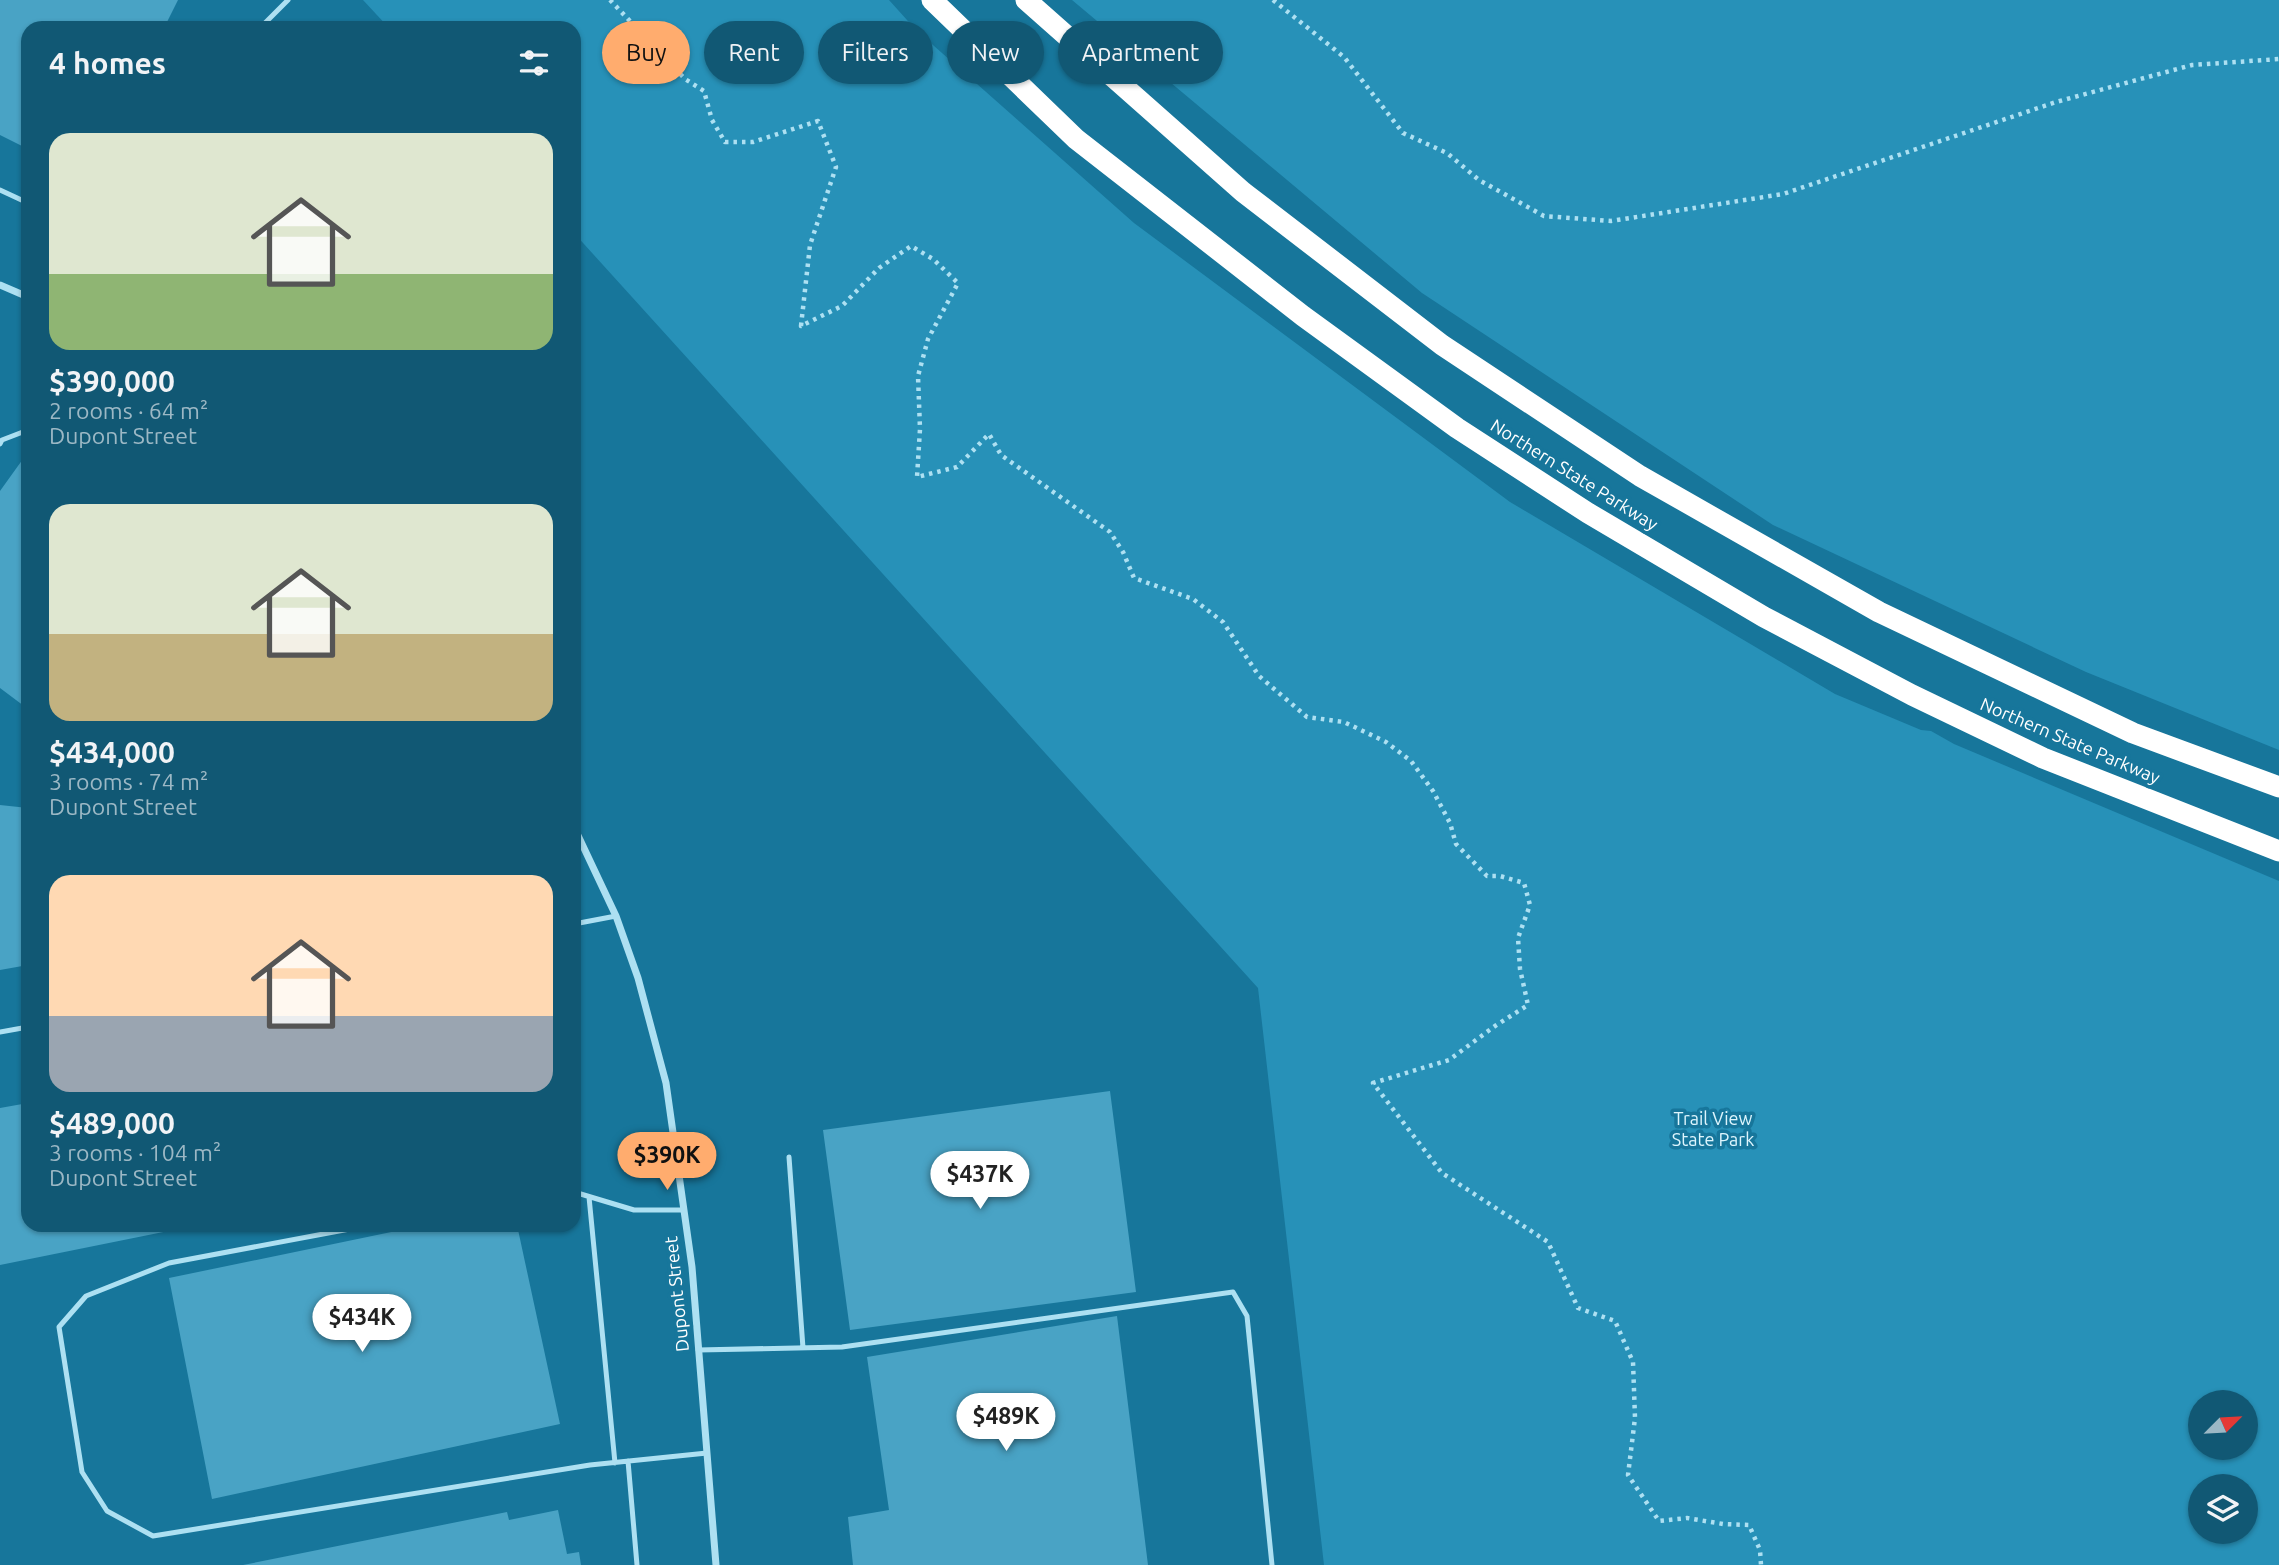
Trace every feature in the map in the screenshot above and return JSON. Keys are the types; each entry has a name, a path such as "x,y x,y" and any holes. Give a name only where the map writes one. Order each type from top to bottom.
{"highway":[{"name":"Northern State Parkway","path":"932,0 1087,147 1303,316 1457,428 1588,513 1764,617 1912,695 2043,758 2279,851"},
{"name":"Northern State Parkway","path":"1026,0 1265,209 1441,345 1640,476 1879,612 2133,733 2279,788"}],"street":[{"path":"0,285 21,294"},
{"name":"Dupont Street","path":"581,842 616,916 638,978 666,1083 692,1267 716,1565"}],"lane":[{"path":"267,21 288,0"},
{"path":"0,190 21,200"},
{"path":"0,444 2,440 21,433"},
{"path":"581,923 616,916"},
{"path":"0,1032 21,1028"},
{"path":"789,1157 803,1348"},
{"path":"581,1194 634,1210 684,1210"},
{"path":"589,1197 615,1463"},
{"path":"334,1232 169,1263 86,1296 59,1327 82,1472 107,1511 153,1536 628,1461 707,1452"},
{"path":"698,1350 842,1347 1233,1292 1247,1316 1272,1565"},
{"path":"628,1461 637,1565"}],"path":[{"path":"610,0 685,79 704,91 712,120 725,142 753,142 818,121 836,167 810,245 801,326 842,306 879,268 911,246 933,259 958,283 928,339 918,376 920,429 917,477 957,467 989,434 1001,455 1110,533 1123,552 1133,578 1193,599 1223,622 1259,676 1307,717 1344,722 1386,742 1411,761 1433,791 1450,823 1456,844 1474,864 1487,876 1500,876 1524,883 1530,905 1518,938 1520,969 1528,1005 1449,1060 1373,1083 1442,1173 1548,1242 1578,1308 1615,1321 1633,1362 1635,1418 1628,1475 1659,1521 1687,1518 1749,1525 1760,1550 1761,1565"},
{"path":"1273,0 1343,57 1403,132 1447,153 1479,180 1544,216 1611,221 1783,194 2056,102 2192,65 2279,59"}],"green space":[{"name":"Trail View State Park","path":"363,0 889,0 908,21 818,21 818,84 933,84 933,45 947,57 947,84 977,84 1134,223 1510,502 1835,694 1921,730 1931,731 1954,744 2279,881 2279,1565 1324,1565 1258,988 581,241 581,21 382,21"},
{"path":"1072,0 2279,0 2279,750 2086,672 1773,525 1422,293 1172,84 1223,84 1223,21 1097,21"}],"building":[{"path":"0,0 178,0 168,21 21,21 21,146 0,135"},
{"path":"21,462 21,704 0,688 0,491"},
{"path":"0,805 21,807 21,966 0,970"},
{"path":"1110,1091 1136,1292 850,1330 823,1130"},
{"path":"21,1104 21,1232 163,1232 0,1265 0,1108"},
{"path":"391,1232 519,1232 560,1424 212,1499 169,1278"},
{"path":"1117,1316 1148,1565 853,1565 848,1517 889,1510 867,1357"},
{"path":"558,1510 567,1554 579,1552 581,1565 243,1565 507,1512 509,1520"}]}
